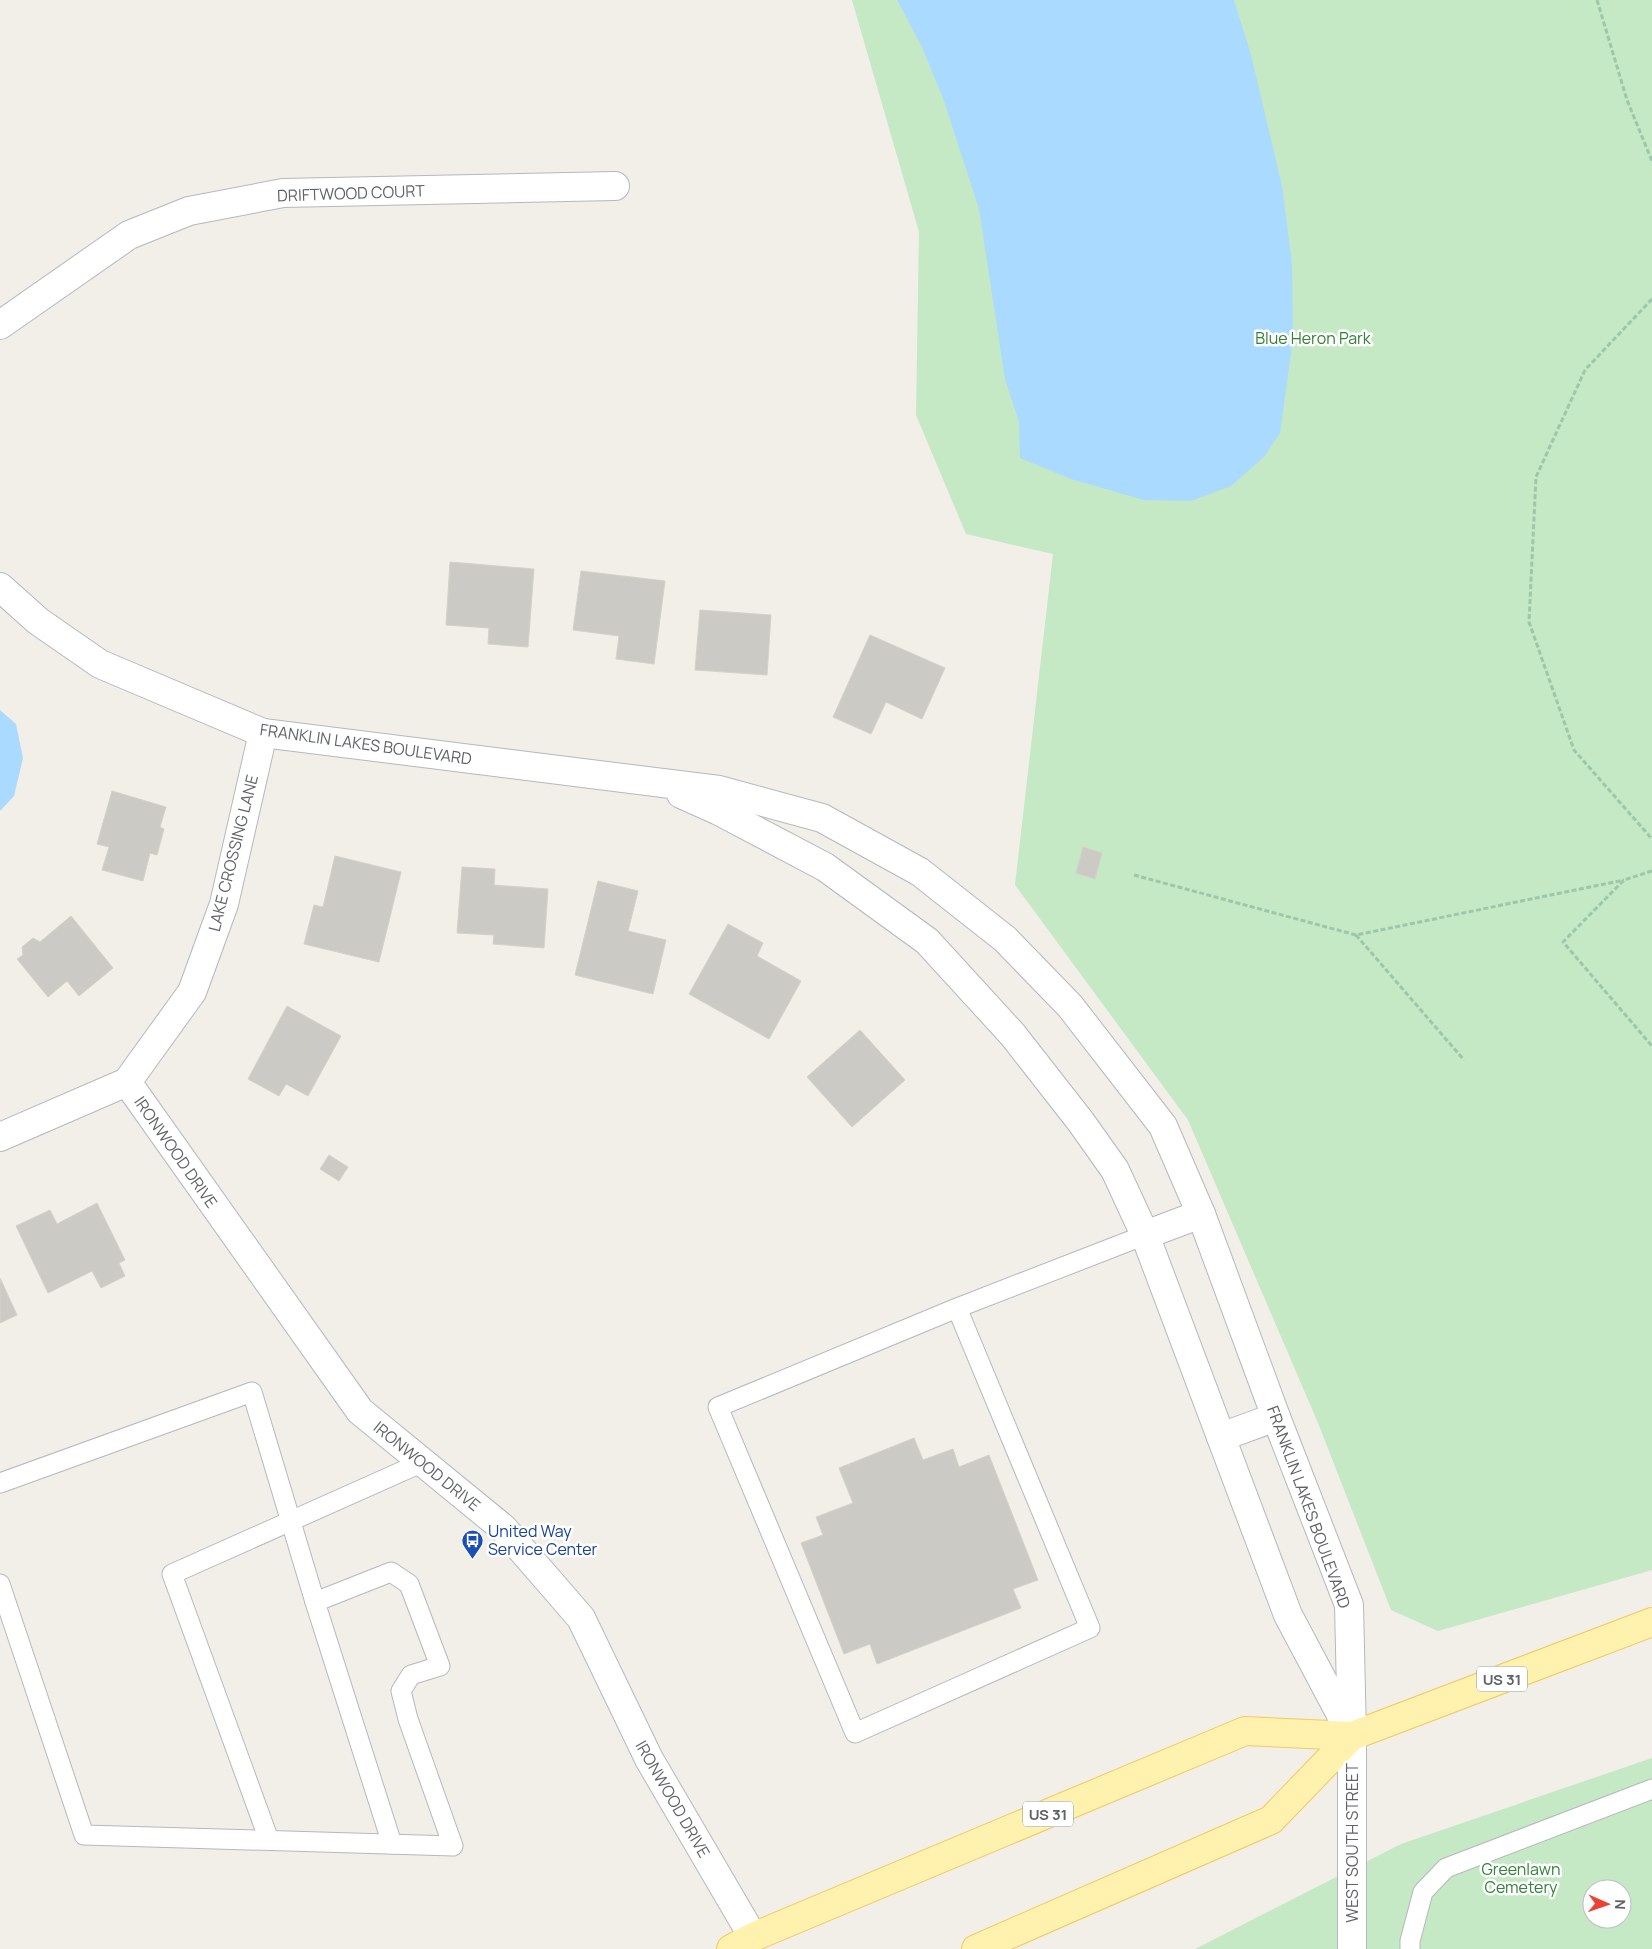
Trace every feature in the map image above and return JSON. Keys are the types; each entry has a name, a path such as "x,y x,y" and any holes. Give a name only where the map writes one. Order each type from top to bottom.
{"main road":[{"name":"US 31","path":"742,1943 1245,1731 1352,1736 1652,1622"},
{"name":"US 31","path":"976,1949 1271,1820 1352,1736"}],"street":[{"name":"DRIFTWOOD COURT","path":"0,325 130,235 189,211 284,193 615,186"},
{"name":"FRANKLIN LAKES BOULEVARD","path":"0,588 38,621 100,664 263,733 719,790 822,818 920,872 1005,939 1070,1006 1163,1126 1200,1214 1349,1605 1352,1736"},
{"name":"LAKE CROSSING LANE","path":"126,1082 192,992 224,904 263,733"},
{"name":"FRANKLIN LAKES BOULEVARD","path":"650,780 720,811 825,867 927,941 1013,1035 1082,1122 1115,1170 1145,1235 1288,1615 1352,1736"},
{"path":"0,1137 126,1082"},
{"name":"IRONWOOD DRIVE","path":"126,1082 360,1411 503,1528 581,1618 649,1759 742,1943"},
{"path":"1145,1235 1200,1214"},
{"path":"1221,1437 1276,1417"},
{"name":"WEST SOUTH STREET","path":"1352,1736 1352,1949"}],"lane":[{"path":"957,1308 1090,1628 855,1733 718,1407 957,1308 1145,1235"},
{"path":"0,1483 252,1392 315,1602 392,1844"},
{"path":"269,1840 172,1574 422,1462"},
{"path":"0,1584 84,1835 453,1846 408,1718 401,1691 412,1675 440,1666 409,1584 391,1572 315,1602"},
{"path":"1410,1949 1410,1941 1423,1892 1446,1868 1652,1789"}],"path":[{"path":"1597,0 1627,100 1652,161"},
{"path":"1652,298 1585,370 1536,477 1529,622 1574,750 1652,839"},
{"path":"1134,875 1356,935 1624,880 1652,871"},
{"path":"1624,880 1563,942 1652,1046"},
{"path":"1356,935 1464,1060"}],"green space":[{"name":"Blue Heron Park","path":"852,0 1652,0 1652,1570 1438,1631 1391,1610 1318,1423 1188,1120 1015,885 1053,554 966,534 916,415 919,232"},
{"name":"Greenlawn Cemetery","path":"1652,1758 1652,1949 1195,1949 1401,1844"}],"water":[{"path":"897,0 1234,0 1251,55 1282,186 1292,263 1293,339 1280,433 1264,457 1231,486 1191,501 1144,500 1071,479 1020,458 1019,422 1005,379 979,209 944,101 922,47"},
{"path":"0,710 16,724 23,758 14,796 0,811"}],"building":[{"path":"450,562 534,569 528,647 488,644 489,628 446,625"},
{"path":"581,571 665,581 654,664 616,659 619,636 573,630"},
{"path":"700,610 771,615 767,675 695,670"},
{"path":"870,635 945,668 922,719 886,702 871,734 833,717"},
{"path":"112,791 166,807 160,827 164,829 157,855 150,853 143,881 102,870 109,847 97,844"},
{"path":"1083,847 1102,853 1095,879 1076,873"},
{"path":"335,856 401,872 379,962 304,944 314,905 323,907"},
{"path":"462,867 495,869 494,885 548,889 544,948 493,944 494,935 457,933"},
{"path":"598,881 638,891 628,931 666,940 653,994 575,975"},
{"path":"71,916 113,968 79,996 67,981 48,997 17,959 23,955 22,947 33,938 40,942"},
{"path":"728,924 763,943 757,956 801,981 769,1039 689,994"},
{"path":"287,1006 341,1036 308,1096 286,1084 279,1096 248,1079"},
{"path":"860,1030 905,1080 852,1127 807,1077"},
{"path":"329,1155 348,1167 339,1181 320,1169"},
{"path":"97,1203 125,1260 119,1263 125,1276 101,1288 92,1271 48,1293 16,1226 50,1210 57,1224"},
{"path":"0,1278 17,1315 0,1323"},
{"path":"914,1438 923,1460 953,1449 959,1467 989,1455 1038,1580 1013,1589 1021,1608 877,1664 870,1644 844,1654 801,1543 823,1535 816,1517 853,1503 839,1468"}],"place":[{"name":"United Way Service Center","path":"472,1559"}]}
